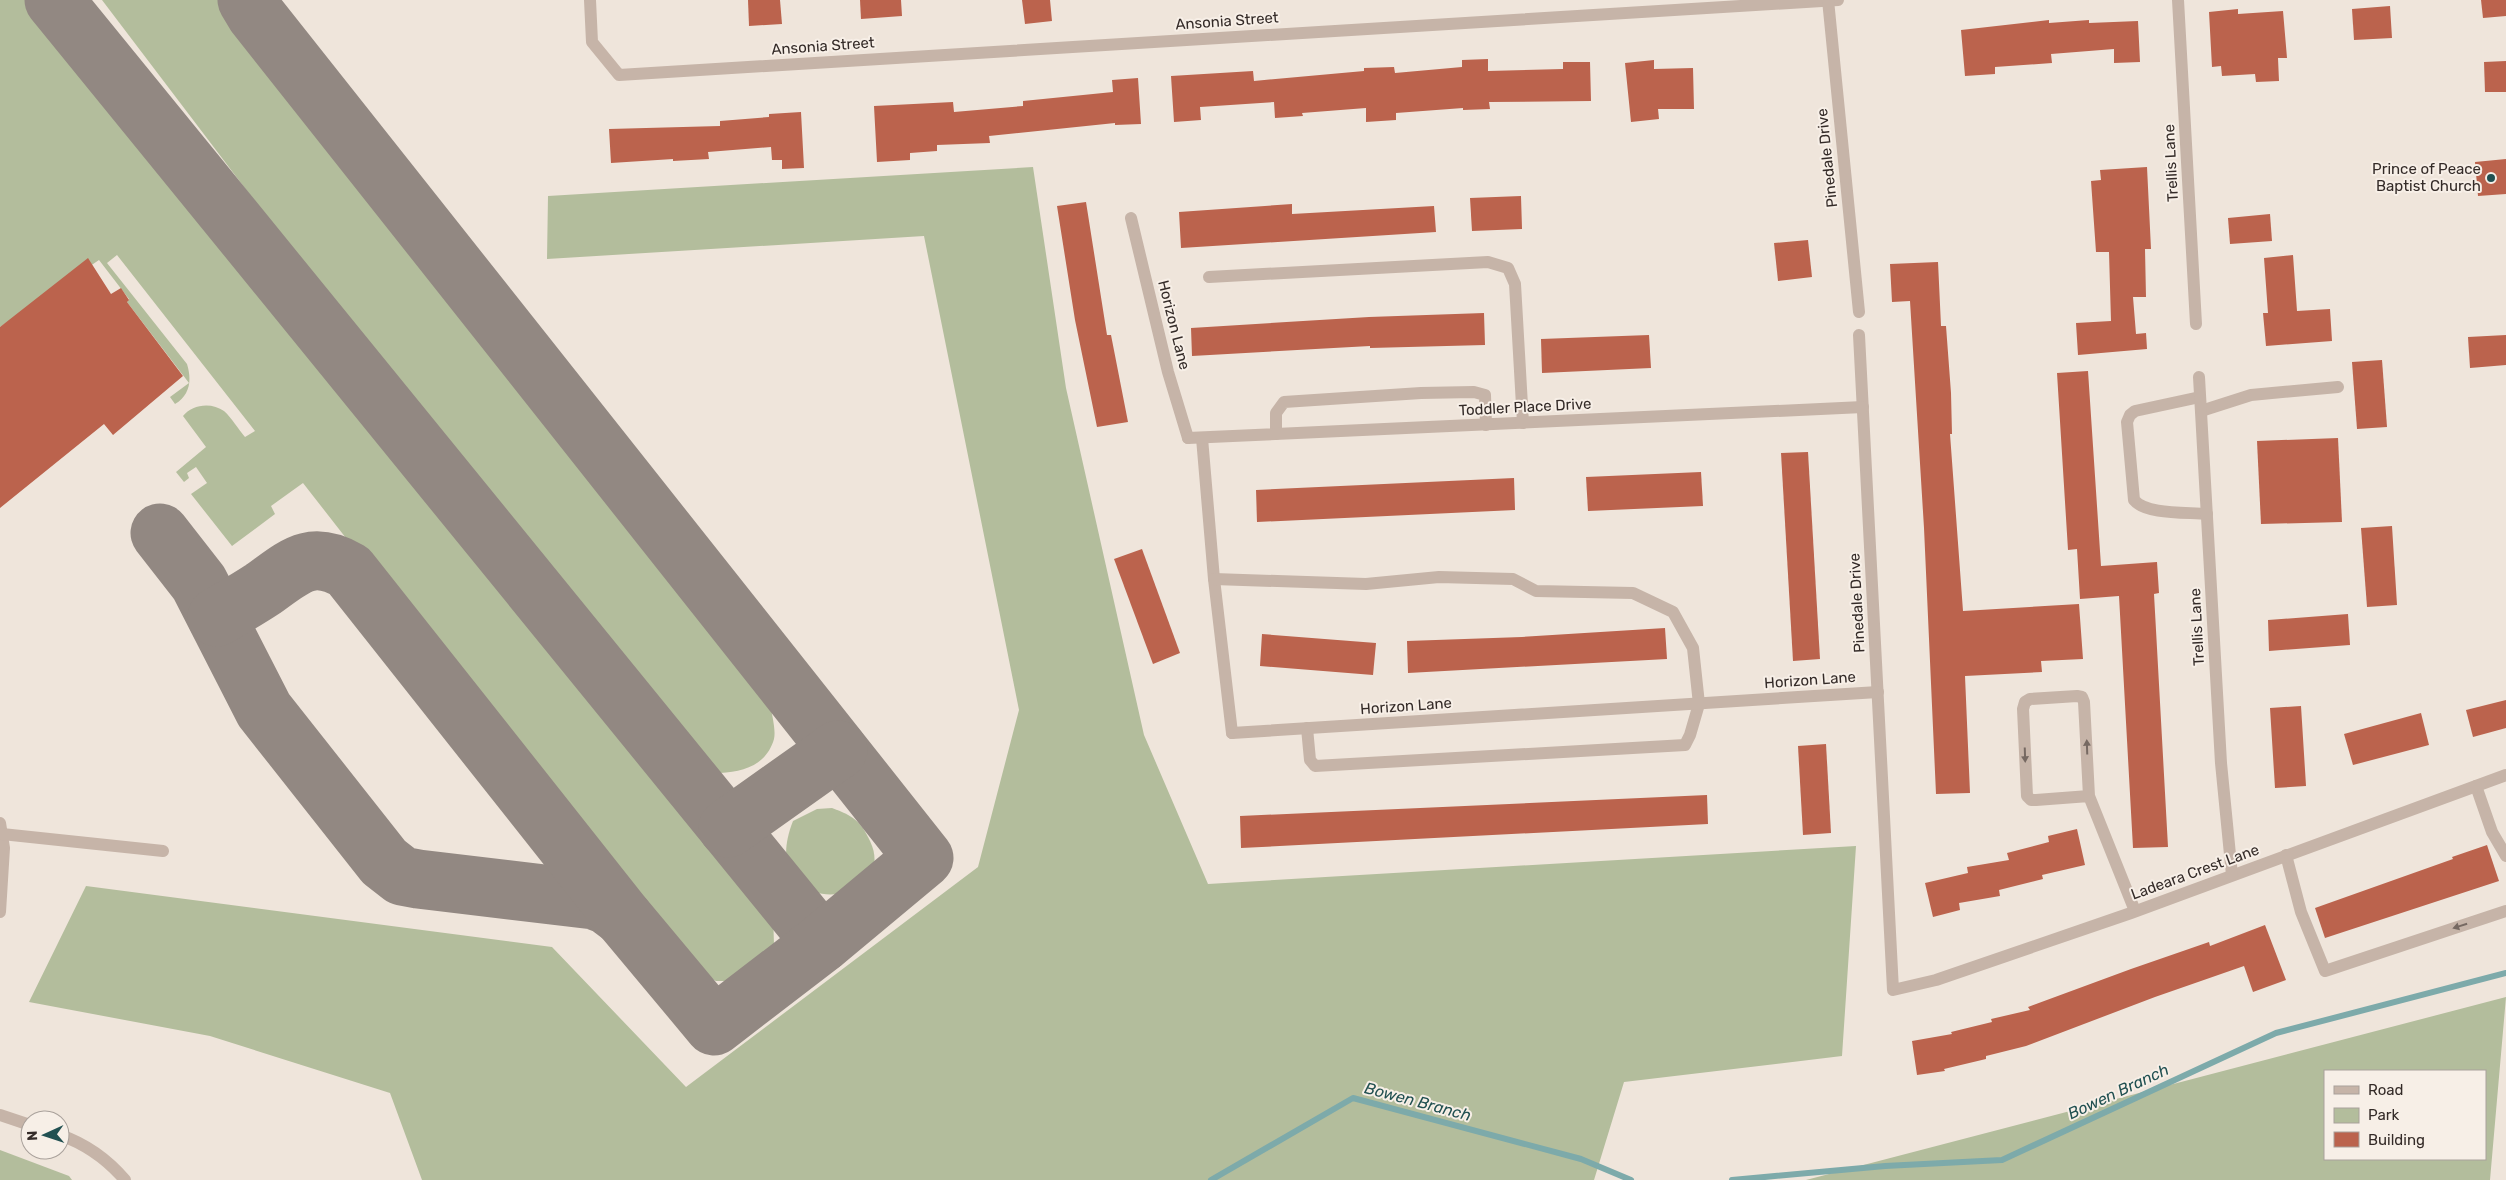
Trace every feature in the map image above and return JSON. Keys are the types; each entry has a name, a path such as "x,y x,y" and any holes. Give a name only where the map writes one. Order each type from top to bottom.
{"street":[{"name":"Ansonia Street","path":"590,0 592,42 618,75 1831,0"},
{"name":"Pinedale Drive","path":"1831,0 1859,312"},
{"name":"Trellis Lane","path":"2178,0 2196,324"},
{"name":"Horizon Lane","path":"1131,218 1168,372 1188,438"},
{"path":"1209,277 1488,262 1508,268 1515,284 1523,423"},
{"name":"Pinedale Drive","path":"1859,335 1893,990"},
{"name":"Trellis Lane","path":"2199,378 2221,763 2232,875"},
{"path":"2201,411 2251,396 2338,387"},
{"path":"1276,434 1276,413 1284,402 1421,392 1474,392 1484,395 1486,425"},
{"path":"2200,397 2135,411 2130,415 2127,422 2134,500 2139,506 2152,510 2207,514"},
{"name":"Toddler Place Drive","path":"1188,438 1863,408"},
{"name":"Horizon Lane","path":"1202,438 1214,579 1232,733 1878,692"},
{"path":"1214,579 1366,584 1439,577 1513,579 1536,591 1633,593 1673,612 1693,648 1699,704 1690,735 1685,745 1315,766 1310,760 1307,728"},
{"path":"2089,796 2036,800 2031,800 2027,796 2023,709 2025,702 2030,699 2082,697 2086,708 2089,796 2135,911"},
{"name":"Ladeara Crest Lane","path":"1893,990 1936,980 2135,911 2506,776"},
{"path":"2476,786 2492,832 2506,856"},
{"path":"0,912 4,848 1,829 163,851"},
{"path":"2286,856 2301,912 2325,970 2506,910"},
{"path":"0,1115 20,1122"},
{"path":"70,1139 110,1162 125,1180"}],"green space":[{"path":"0,0 51,0 751,884 773,913 774,945 759,970 738,981 716,981 683,963 655,934 303,483 271,506 275,514 232,546 191,494 207,483 196,467 187,473 189,478 184,482 176,472 206,447 183,416 197,407 214,406 227,414 245,437 255,431 117,255 107,263 187,364 189,383 127,302 129,299 99,260 0,327"},
{"path":"102,0 227,0 277,85 771,708 774,739 765,756 742,770 714,773 276,229"},
{"path":"1033,167 1066,388 1144,735 1208,884 1856,846 1842,1056 1624,1082 1594,1180 422,1180 390,1093 210,1036 29,1002 86,886 552,947 686,1087 978,867 1019,710 924,236 547,259 548,196"},
{"path":"189,383 187,392 175,404 170,397"},
{"path":"832,808 851,816 863,828 870,841 874,864 866,881 849,891 828,894 808,890 793,876 786,854 793,821 817,809"},
{"path":"2506,997 2490,1180 1806,1180"},
{"path":"0,1150 20,1158 20,1160 27,1160 69,1176 72,1180 0,1180"}],"building":[{"path":"748,0 780,0 782,24 749,26"},
{"path":"860,0 901,0 902,16 861,19"},
{"path":"1022,0 1050,0 1052,21 1025,24"},
{"path":"2481,0 2506,0 2506,16 2483,18"},
{"path":"2390,6 2392,38 2354,40 2352,9"},
{"path":"2238,9 2238,14 2283,11 2287,58 2278,58 2279,81 2256,82 2255,74 2222,76 2221,66 2212,67 2209,12"},
{"path":"2049,20 2049,23 2089,20 2089,23 2138,21 2140,62 2114,63 2114,49 2051,54 2052,63 1995,67 1995,74 1965,76 1961,30"},
{"path":"1488,59 1488,71 1563,69 1563,62 1590,62 1591,101 1489,102 1490,109 1463,110 1463,108 1396,113 1396,120 1366,122 1366,108 1302,113 1303,116 1275,118 1274,102 1200,107 1201,120 1174,122 1171,76 1253,71 1254,81 1364,71 1364,68 1394,67 1395,73 1462,67 1462,60"},
{"path":"1654,60 1654,69 1693,68 1694,109 1658,109 1659,119 1631,122 1625,63"},
{"path":"2506,61 2506,92 2485,92 2484,62"},
{"path":"1138,78 1141,124 1115,125 1115,123 989,136 990,143 937,145 937,151 910,153 910,160 877,162 874,106 953,102 954,112 1023,106 1023,101 1113,92 1112,80"},
{"path":"801,112 804,168 782,169 782,160 772,160 771,147 708,152 709,159 611,163 609,129 720,126 720,121 769,117 769,114"},
{"name":"Prince of Peace Baptist Church","path":"2506,159 2506,194 2478,196 2475,162"},
{"path":"2147,167 2151,249 2145,249 2146,297 2133,297 2136,334 2146,333 2147,349 2078,355 2076,323 2111,321 2109,252 2096,252 2091,181 2101,180 2100,170"},
{"path":"1521,196 1522,229 1472,231 1470,198"},
{"path":"1086,202 1107,335 1111,335 1128,422 1097,427 1075,320 1057,206"},
{"path":"1292,204 1292,214 1434,206 1436,232 1181,248 1179,212"},
{"path":"2270,214 2272,241 2230,244 2228,218"},
{"path":"1808,240 1812,277 1778,281 1774,243"},
{"path":"2293,255 2297,311 2330,309 2332,341 2266,346 2263,313 2268,313 2264,258"},
{"path":"88,258 111,294 121,288 129,300 127,302 183,376 113,435 104,424 0,508 0,327"},
{"path":"1938,262 1941,326 1946,326 1951,393 1952,434 1950,434 1963,611 2079,604 2083,659 2041,661 2042,672 1965,676 1970,793 1936,794 1924,528 1910,301 1892,302 1890,264"},
{"path":"1484,313 1485,345 1370,348 1370,346 1192,356 1191,328 1369,317"},
{"path":"1649,335 1651,368 1542,373 1541,339"},
{"path":"2506,335 2506,365 2470,368 2468,337"},
{"path":"2382,360 2387,427 2357,429 2352,362"},
{"path":"2088,371 2101,566 2157,562 2159,593 2154,594 2168,847 2133,848 2119,596 2080,599 2077,549 2068,550 2057,373"},
{"path":"2338,438 2342,522 2261,524 2257,441"},
{"path":"1808,452 1820,659 1793,661 1781,453"},
{"path":"1701,472 1703,506 1588,511 1586,477"},
{"path":"1514,478 1515,510 1257,522 1256,490"},
{"path":"2392,526 2397,605 2367,607 2361,528"},
{"path":"1142,549 1180,653 1153,664 1114,559"},
{"path":"2348,614 2350,645 2269,651 2268,620"},
{"path":"1665,628 1667,659 1408,673 1407,641 1522,637"},
{"path":"1262,634 1376,643 1373,675 1260,666"},
{"path":"2506,700 2506,728 2473,737 2466,710"},
{"path":"2301,706 2306,786 2275,788 2270,708"},
{"path":"2421,713 2429,745 2353,765 2344,734"},
{"path":"1826,744 1831,833 1803,835 1798,746"},
{"path":"1707,795 1708,824 1241,848 1240,816"},
{"path":"2077,829 2085,865 2042,875 2043,879 1999,890 2000,896 1959,903 1960,910 1933,917 1925,883 1968,873 1967,867 2009,860 2007,853 2049,842 2048,836"},
{"path":"2487,845 2499,881 2325,938 2315,908"},
{"path":"2265,925 2286,980 2253,992 2244,966 2155,997 2026,1046 1986,1056 1986,1059 1944,1069 1945,1071 1917,1075 1912,1041 1952,1034 1951,1032 1992,1022 1991,1019 2030,1010 2028,1007 2131,969 2209,942 2210,946"}],"waterway":[{"name":"Bowen Branch","path":"1732,1180 1885,1166 2002,1160 2276,1033 2506,973"},
{"name":"Bowen Branch","path":"1211,1180 1353,1098 1581,1159 1631,1180"}],"taxiway":[{"path":"54,0 822,943"},
{"path":"217,617 257,593 294,567 304,563 324,561 349,571 623,917 714,1026 822,943 924,858 256,15 247,0"},
{"path":"160,533 199,583 264,710 384,862 402,876 418,879 594,900 607,905 623,917"},
{"path":"728,828 838,750"}],"place":[{"name":"Prince of Peace Baptist Church","path":"2491,178"}]}
